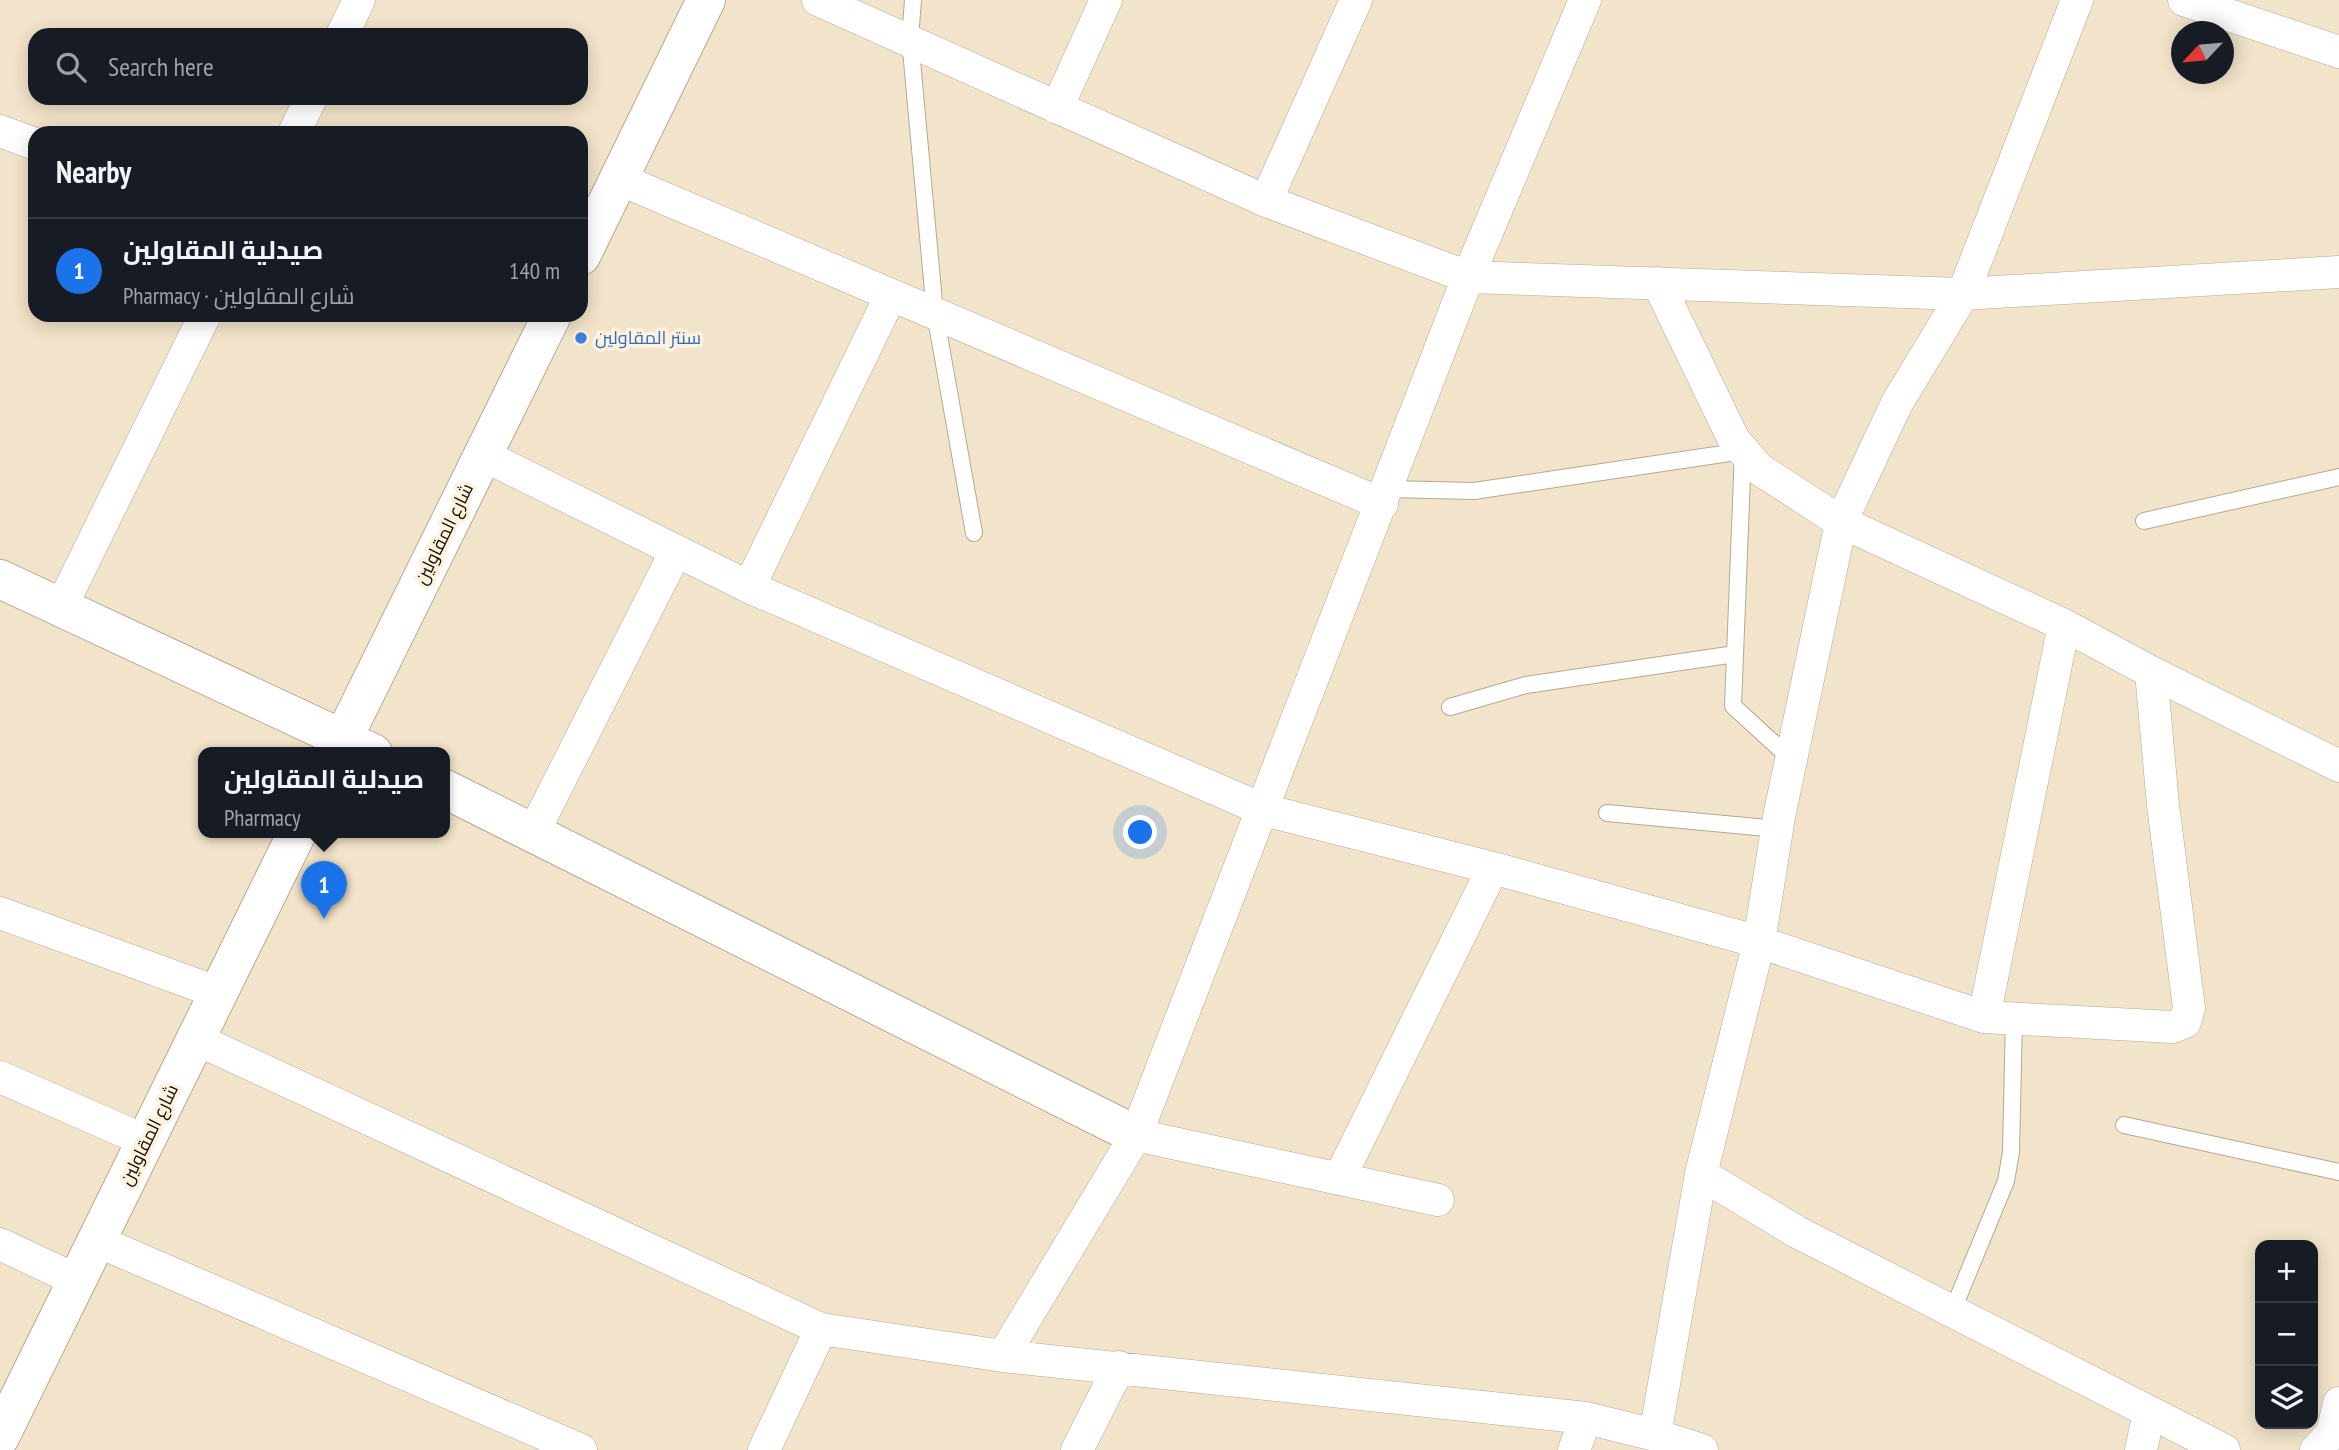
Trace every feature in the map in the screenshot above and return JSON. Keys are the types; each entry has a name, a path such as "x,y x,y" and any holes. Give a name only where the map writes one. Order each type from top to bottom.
{"street":[{"path":"345,28 359,0"},
{"path":"588,242 706,0"},
{"path":"818,0 1266,201 1468,277 1963,294 2339,272"},
{"path":"1057,108 1106,0"},
{"path":"1266,201 1356,0"},
{"path":"1003,1356 1136,1135 1468,277 1585,0"},
{"path":"1655,1435 1701,1174 1759,942 1791,760 1841,522 1897,403 1963,294 2077,0"},
{"path":"2184,0 2339,52"},
{"path":"297,126 308,105"},
{"path":"0,131 28,141"},
{"path":"619,179 891,295 1385,496"},
{"path":"1658,283 1734,440 1759,469 1841,522 2064,625 2151,672 2339,766"},
{"path":"749,587 891,295"},
{"path":"61,607 202,322"},
{"name":"شارع المقاولين","path":"351,747 483,455 549,322"},
{"path":"483,455 749,587 1264,810 1493,868 1759,942 1999,1018 2173,1027 2185,1022 2189,1008 2163,805 2151,672"},
{"path":"533,833 676,551"},
{"path":"0,579 349,747"},
{"path":"1999,1018 2064,625"},
{"path":"450,792 1136,1135 1438,1200"},
{"name":"شارع المقاولين","path":"0,1437 295,838"},
{"path":"1339,1179 1493,868"},
{"path":"0,913 219,993"},
{"path":"196,1040 821,1329 1003,1356 1586,1418 1702,1450"},
{"path":"0,1077 146,1141"},
{"path":"1701,1174 1797,1232 2224,1450"},
{"path":"97,1241 581,1450"},
{"path":"0,1244 76,1280"},
{"path":"764,1450 821,1329"},
{"path":"1077,1450 1119,1367"},
{"path":"2316,1450 2332,1433 2339,1403"},
{"path":"2141,1450 2149,1413"},
{"path":"1574,1450 1586,1418"}],"lane":[{"path":"913,0 910,39 935,313 974,533"},
{"path":"1385,496 1474,491 1743,451 1734,706 1791,760"},
{"path":"2144,521 2339,477"},
{"path":"1450,707 1526,685 1735,654"},
{"path":"1607,813 1778,830"},
{"path":"1952,1312 2007,1181 2011,1152 1999,1018"},
{"path":"2124,1125 2339,1172"}],"place":[{"name":"سنتر المقاولين","path":"581,338"},
{"name":"صيدلية المقاولين","path":"324,919"}]}
